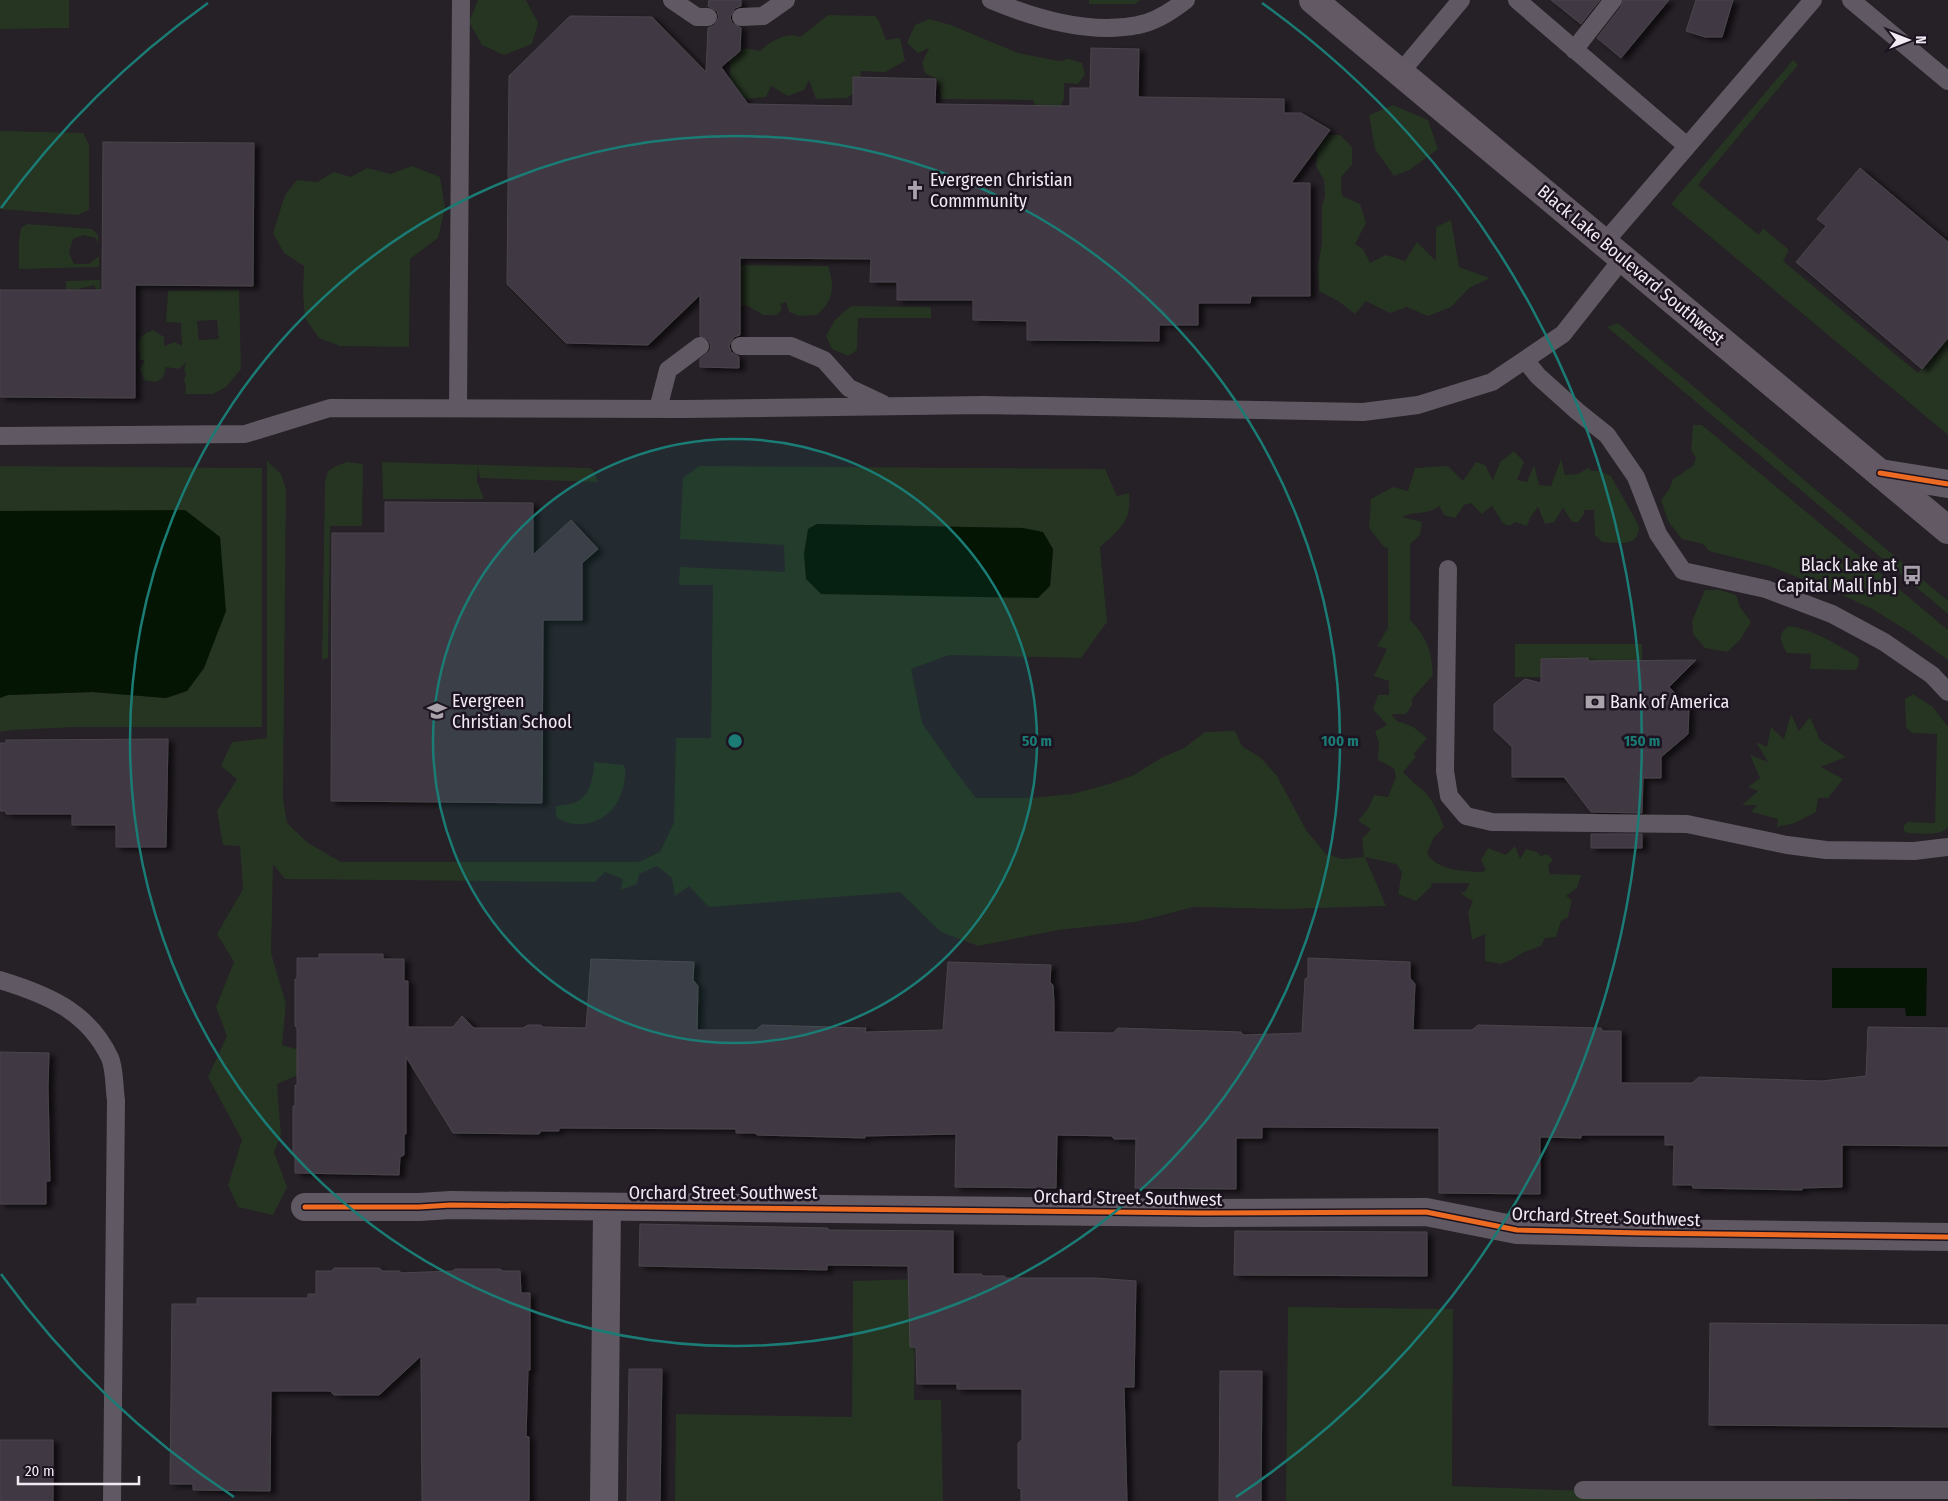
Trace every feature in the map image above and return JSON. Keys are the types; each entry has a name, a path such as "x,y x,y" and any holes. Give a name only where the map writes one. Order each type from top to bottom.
{"main road":[{"name":"Black Lake Boulevard Southwest","path":"1313,0 1948,530"}],"street":[{"path":"1880,473 1948,484"},
{"name":"Orchard Street Southwest","path":"306,1207 419,1207 451,1205 1202,1212 1426,1212 1517,1230 1948,1237"},
{"path":"604,1501 607,1207"}],"lane":[{"path":"458,408 460,0"},
{"path":"672,0 697,16 708,16"},
{"path":"741,16 763,16 786,0"},
{"path":"991,0 1021,12 1058,22 1094,28 1139,25 1166,15 1186,0"},
{"path":"1400,73 1461,0"},
{"path":"1517,0 1687,146"},
{"path":"1574,50 1613,0"},
{"path":"0,436 245,434 330,408 658,409 984,405 1363,412 1418,405 1492,382 1563,334 1613,250 1687,146 1813,0"},
{"path":"1851,0 1948,81"},
{"path":"658,409 668,370 700,346"},
{"path":"740,346 791,346 824,360 848,388 888,407"},
{"path":"1525,360 1538,376 1607,435 1636,477 1658,534 1683,571 1766,589 1832,614 1884,642 1932,675 1948,692"},
{"path":"1448,569 1445,770 1449,796 1466,816 1492,822 1687,824 1787,845 1826,850 1914,851 1948,847"},
{"path":"0,980 33,990 60,1003 90,1026 111,1060 116,1100 112,1501"},
{"path":"1583,1490 1948,1490"}],"shaded area":[{"path":"0,0 69,0 69,28 0,29"},
{"path":"478,0 526,0 538,23 532,44 504,55 482,45 469,22"},
{"path":"1089,0 1140,0 1135,4 1089,4"},
{"path":"828,15 875,16 879,21 886,40 900,38 905,61 885,72 861,71 859,89 847,98 816,99 809,80 804,90 788,96 771,86 766,97 745,99 730,79 730,60 744,48 760,51 768,44 784,36 800,37"},
{"path":"929,19 951,25 1018,53 1059,61 1069,59 1082,63 1085,74 1078,84 1064,83 1064,99 1059,110 1035,106 1033,100 941,99 937,79 925,73 922,63 929,48 918,53 907,43 915,25"},
{"path":"1793,60 1798,65 1698,185 1759,235 1763,228 1789,250 1783,261 1918,373 1948,338 1948,435 1671,204"},
{"path":"1393,105 1428,120 1438,149 1411,169 1394,176 1375,149 1369,115"},
{"path":"0,132 83,133 89,145 89,210 78,215 0,209"},
{"path":"1328,135 1340,135 1352,147 1352,165 1341,177 1342,196 1360,204 1366,223 1355,244 1363,249 1370,263 1386,255 1405,261 1417,242 1436,261 1436,227 1451,220 1459,267 1490,278 1469,288 1451,307 1428,316 1407,307 1390,313 1366,301 1355,314 1338,301 1319,291 1318,265 1322,243 1322,206 1325,196 1324,180 1316,166 1318,148"},
{"path":"412,166 440,177 445,208 438,238 410,259 409,347 340,346 319,338 305,318 303,294 304,266 284,253 273,233 285,195 297,180 317,182 334,172 351,177 367,168 390,174"},
{"path":"27,224 92,229 98,235 98,245 96,238 83,235 73,239 69,253 74,264 89,264 99,256 99,267 19,269 21,228"},
{"path":"740,265 828,266 832,281 832,293 827,304 817,315 800,316 789,312 786,302 780,304 782,310 776,315 763,315 748,306 740,305"},
{"path":"100,280 101,312 66,312 66,281","holes":["94,285 98,295 73,303 75,290"]},
{"path":"239,290 241,369 226,387 213,394 185,394 184,379 186,374 184,369 186,363 178,369 166,367 163,378 156,382 144,380 140,369 145,360 140,360 138,345 143,335 153,330 164,337 164,346 175,342 182,346 181,323 166,322 168,291","holes":["217,320 219,339 199,340 197,321"]},
{"path":"851,306 931,307 931,318 858,318 857,350 848,356 832,349 826,336 835,320"},
{"path":"1618,323 1948,601 1948,614 1607,327"},
{"path":"1693,425 1702,425 1948,630 1948,660 1911,633 1874,610 1836,592 1769,566 1709,551 1703,544 1682,539 1668,521 1661,500 1670,488 1673,479 1693,466 1696,458 1691,450"},
{"path":"1514,451 1524,462 1517,480 1527,482 1534,465 1539,485 1551,486 1561,459 1565,475 1578,474 1589,467 1591,471 1600,471 1611,476 1639,526 1638,533 1632,541 1615,543 1602,542 1595,535 1594,510 1583,510 1585,513 1578,522 1572,522 1563,508 1554,522 1545,524 1538,507 1531,516 1527,526 1516,522 1509,526 1503,523 1492,506 1482,514 1471,503 1464,505 1455,518 1444,515 1439,506 1430,511 1402,517 1422,522 1420,535 1410,544 1410,620 1421,632 1430,652 1433,675 1412,699 1412,705 1406,714 1391,714 1397,721 1412,726 1427,738 1414,754 1416,757 1403,772 1431,799 1444,827 1434,837 1427,853 1431,859 1444,867 1482,872 1486,870 1481,860 1488,848 1506,855 1515,846 1520,859 1526,849 1537,852 1541,856 1547,854 1553,859 1548,866 1550,874 1581,875 1577,888 1566,896 1572,900 1568,917 1561,921 1556,937 1545,938 1541,946 1524,952 1501,964 1485,961 1485,934 1472,940 1468,913 1473,901 1461,893 1466,891 1470,883 1431,883 1432,886 1416,901 1398,894 1402,872 1396,864 1365,857 1386,906 1283,909 1194,907 1135,922 1058,930 978,946 941,932 900,892 709,907 689,886 675,896 672,878 657,866 639,874 637,884 621,890 623,879 605,872 595,882 285,879 273,864 271,953 286,1004 282,1045 334,1060 277,1084 281,1135 274,1152 287,1187 273,1215 238,1207 228,1185 242,1140 208,1077 227,1036 216,1007 234,962 217,934 243,889 240,846 223,845 217,811 237,779 221,766 232,742 267,738 267,461 281,474 286,489 283,799 287,823 308,843 341,862 639,862 660,852 674,823 676,738 711,738 713,585 679,585 680,567 785,572 784,545 680,539 683,478 699,466 1105,469 1117,496 1129,493 1129,511 1123,524 1100,547 1107,622 1081,658 949,655 911,669 922,723 976,798 1031,798 1072,794 1134,775 1161,758 1184,748 1205,732 1235,731 1242,746 1261,758 1277,776 1306,830 1326,854 1342,859 1364,857 1362,839 1371,829 1358,821 1369,807 1374,795 1388,797 1396,777 1394,768 1378,760 1379,743 1375,731 1387,725 1373,709 1378,695 1389,695 1389,681 1374,676 1387,649 1377,646 1388,628 1388,548 1384,547 1369,528 1371,499 1393,487 1408,491 1415,468 1448,466 1463,481 1476,462 1485,465 1493,480 1500,462","holes":["817,524 1023,528 1053,549 1050,586 808,529"]},
{"path":"348,462 363,464 362,526 330,526 328,658 322,660 325,482 328,471"},
{"path":"382,462 589,468 593,470 598,482 480,478 478,467 477,481 484,499 383,499"},
{"path":"0,466 262,468 262,727 76,727 0,732 0,698 8,695 92,692 166,698 187,691 204,668 185,511 0,511"},
{"path":"185,510 220,537 226,611 204,668 187,691 166,698 92,692 8,695 0,698 0,511"},
{"path":"817,524 1023,528 1043,532 1053,549 1050,586 1038,598 821,594 806,579 804,554 808,529"},
{"path":"1705,590 1720,590 1736,595 1740,607 1751,622 1740,640 1727,652 1705,648 1693,634 1692,621"},
{"path":"1789,626 1807,630 1855,655 1859,658 1858,667 1855,670 1810,669 1811,654 1787,653 1783,646 1781,635"},
{"path":"1515,644 1642,644 1642,660 1599,661 1589,666 1588,658 1542,659 1541,677 1515,677"},
{"path":"1913,694 1933,707 1948,727 1948,827 1935,833 1908,833 1904,831 1904,825 1908,822 1935,823 1937,734 1912,733 1906,727 1905,699"},
{"path":"1791,714 1799,731 1810,717 1820,740 1846,757 1821,767 1843,779 1828,798 1818,798 1816,812 1795,823 1777,827 1778,819 1751,812 1757,805 1742,805 1758,791 1748,787 1760,778 1750,755 1768,762 1756,742 1767,747 1771,727 1784,739"},
{"path":"594,762 624,765 624,784 615,806 603,817 595,821 579,824 563,821 556,816 556,806 574,803 585,795 592,779"},
{"path":"1832,968 1927,968 1926,1016 1906,1016 1905,1008 1832,1008"},
{"path":"916,1279 914,1400 941,1400 943,1501 675,1501 676,1414 852,1417 853,1281"},
{"path":"1288,1307 1453,1309 1452,1486 1860,1501 1286,1501"}],"building":[{"name":"Evergreen Christian Commmunity","path":"709,0 741,0 741,6 735,8 730,17 732,23 741,28 740,51 721,67 748,104 853,106 853,77 936,79 935,104 1070,106 1070,88 1090,88 1091,48 1139,49 1138,97 1284,99 1284,113 1301,113 1330,130 1291,183 1310,183 1310,296 1251,296 1250,303 1198,303 1198,325 1159,325 1159,341 1027,340 1027,321 973,320 973,300 897,300 897,282 870,282 871,259 740,258 740,335 734,337 729,346 731,352 739,357 739,368 700,367 700,359 710,351 711,345 708,339 700,336 700,295 648,345 566,343 507,284 509,76 570,16 652,17 706,72 708,28 714,26 719,17 717,11 708,6"},
{"path":"1551,0 1600,0 1581,24"},
{"path":"1623,0 1669,0 1621,58 1597,38 1621,7"},
{"path":"1696,0 1733,0 1722,37 1705,37 1686,31"},
{"path":"103,142 254,143 253,286 135,285 135,398 0,397 0,290 102,290"},
{"path":"1860,168 1948,242 1948,338 1922,369 1796,262 1826,226 1817,219"},
{"name":"Evergreen Christian School","path":"385,502 533,503 533,555 571,520 598,549 582,563 582,620 543,620 542,803 331,801 332,533 385,533"},
{"path":"1588,658 1588,661 1696,660 1669,687 1689,707 1688,734 1661,757 1661,778 1643,778 1642,813 1591,812 1564,777 1512,777 1512,747 1494,730 1494,704 1525,679 1541,683 1541,659"},
{"path":"168,739 166,847 116,847 116,825 72,825 72,814 6,814 6,811 0,811 0,743 6,743 6,740"},
{"path":"1591,834 1642,834 1642,848 1591,848"},
{"path":"319,954 383,954 383,959 404,959 404,981 408,981 408,1027 453,1027 462,1016 474,1028 523,1028 528,1025 541,1025 543,1027 586,1028 591,959 694,962 693,980 698,986 697,1030 756,1030 762,1025 866,1028 865,1032 943,1030 948,962 1051,965 1050,982 1053,985 1054,1032 1113,1033 1118,1028 1241,1032 1243,1035 1302,1033 1305,979 1308,977 1308,958 1410,962 1410,978 1415,984 1413,1030 1472,1030 1478,1025 1601,1028 1603,1031 1621,1031 1621,1083 1692,1083 1699,1077 1822,1081 1866,1076 1868,1027 1948,1028 1948,1146 1842,1145 1842,1187 1802,1188 1802,1190 1693,1188 1692,1185 1673,1185 1674,1145 1665,1145 1665,1135 1581,1135 1581,1138 1540,1137 1540,1194 1439,1193 1439,1128 1262,1127 1262,1138 1236,1138 1236,1189 1135,1188 1136,1139 1114,1139 1112,1136 1057,1135 1056,1188 955,1187 956,1134 865,1136 865,1138 757,1135 755,1133 736,1133 736,1129 559,1128 559,1131 541,1131 539,1134 453,1133 406,1057 406,1134 404,1134 404,1155 400,1157 399,1175 295,1173 293,1106 295,1106 295,1085 297,1085 295,979 297,979 297,958 319,958"},
{"path":"0,1052 49,1053 50,1181 46,1181 46,1204 0,1204"},
{"path":"640,1224 828,1228 828,1230 953,1231 953,1274 982,1274 982,1276 1005,1276 1005,1278 1095,1278 1136,1281 1134,1387 1124,1387 1127,1501 1021,1501 1021,1489 1018,1488 1018,1443 1022,1440 1022,1389 957,1389 957,1384 917,1384 916,1347 910,1347 908,1266 827,1265 827,1270 639,1266"},
{"path":"1235,1231 1427,1232 1427,1276 1234,1275"},
{"path":"334,1268 379,1268 383,1271 400,1271 400,1273 453,1271 455,1269 520,1271 521,1293 530,1293 530,1370 528,1370 526,1436 529,1437 529,1501 422,1501 421,1356 379,1395 334,1395 330,1391 271,1391 270,1491 193,1490 193,1484 170,1484 172,1304 197,1304 197,1298 308,1298 308,1294 316,1294 316,1271 332,1271"},
{"path":"1710,1323 1948,1325 1948,1427 1709,1425"},
{"path":"629,1369 662,1369 660,1501 627,1501"},
{"path":"1220,1371 1262,1371 1261,1501 1219,1501"},
{"path":"0,1440 53,1440 53,1501 0,1501"}],"cycle path":[{"path":"1880,473 1948,484"},
{"path":"305,1207 419,1207 451,1205 1202,1213 1426,1212 1517,1230 1948,1237"}],"place":[{"name":"Evergreen Christian Commmunity","path":"915,190"},
{"name":"Black Lake at Capital Mall [nb]","path":"1912,575"},
{"name":"Bank of America","path":"1595,702"},
{"name":"Evergreen Christian School","path":"437,711"}]}
